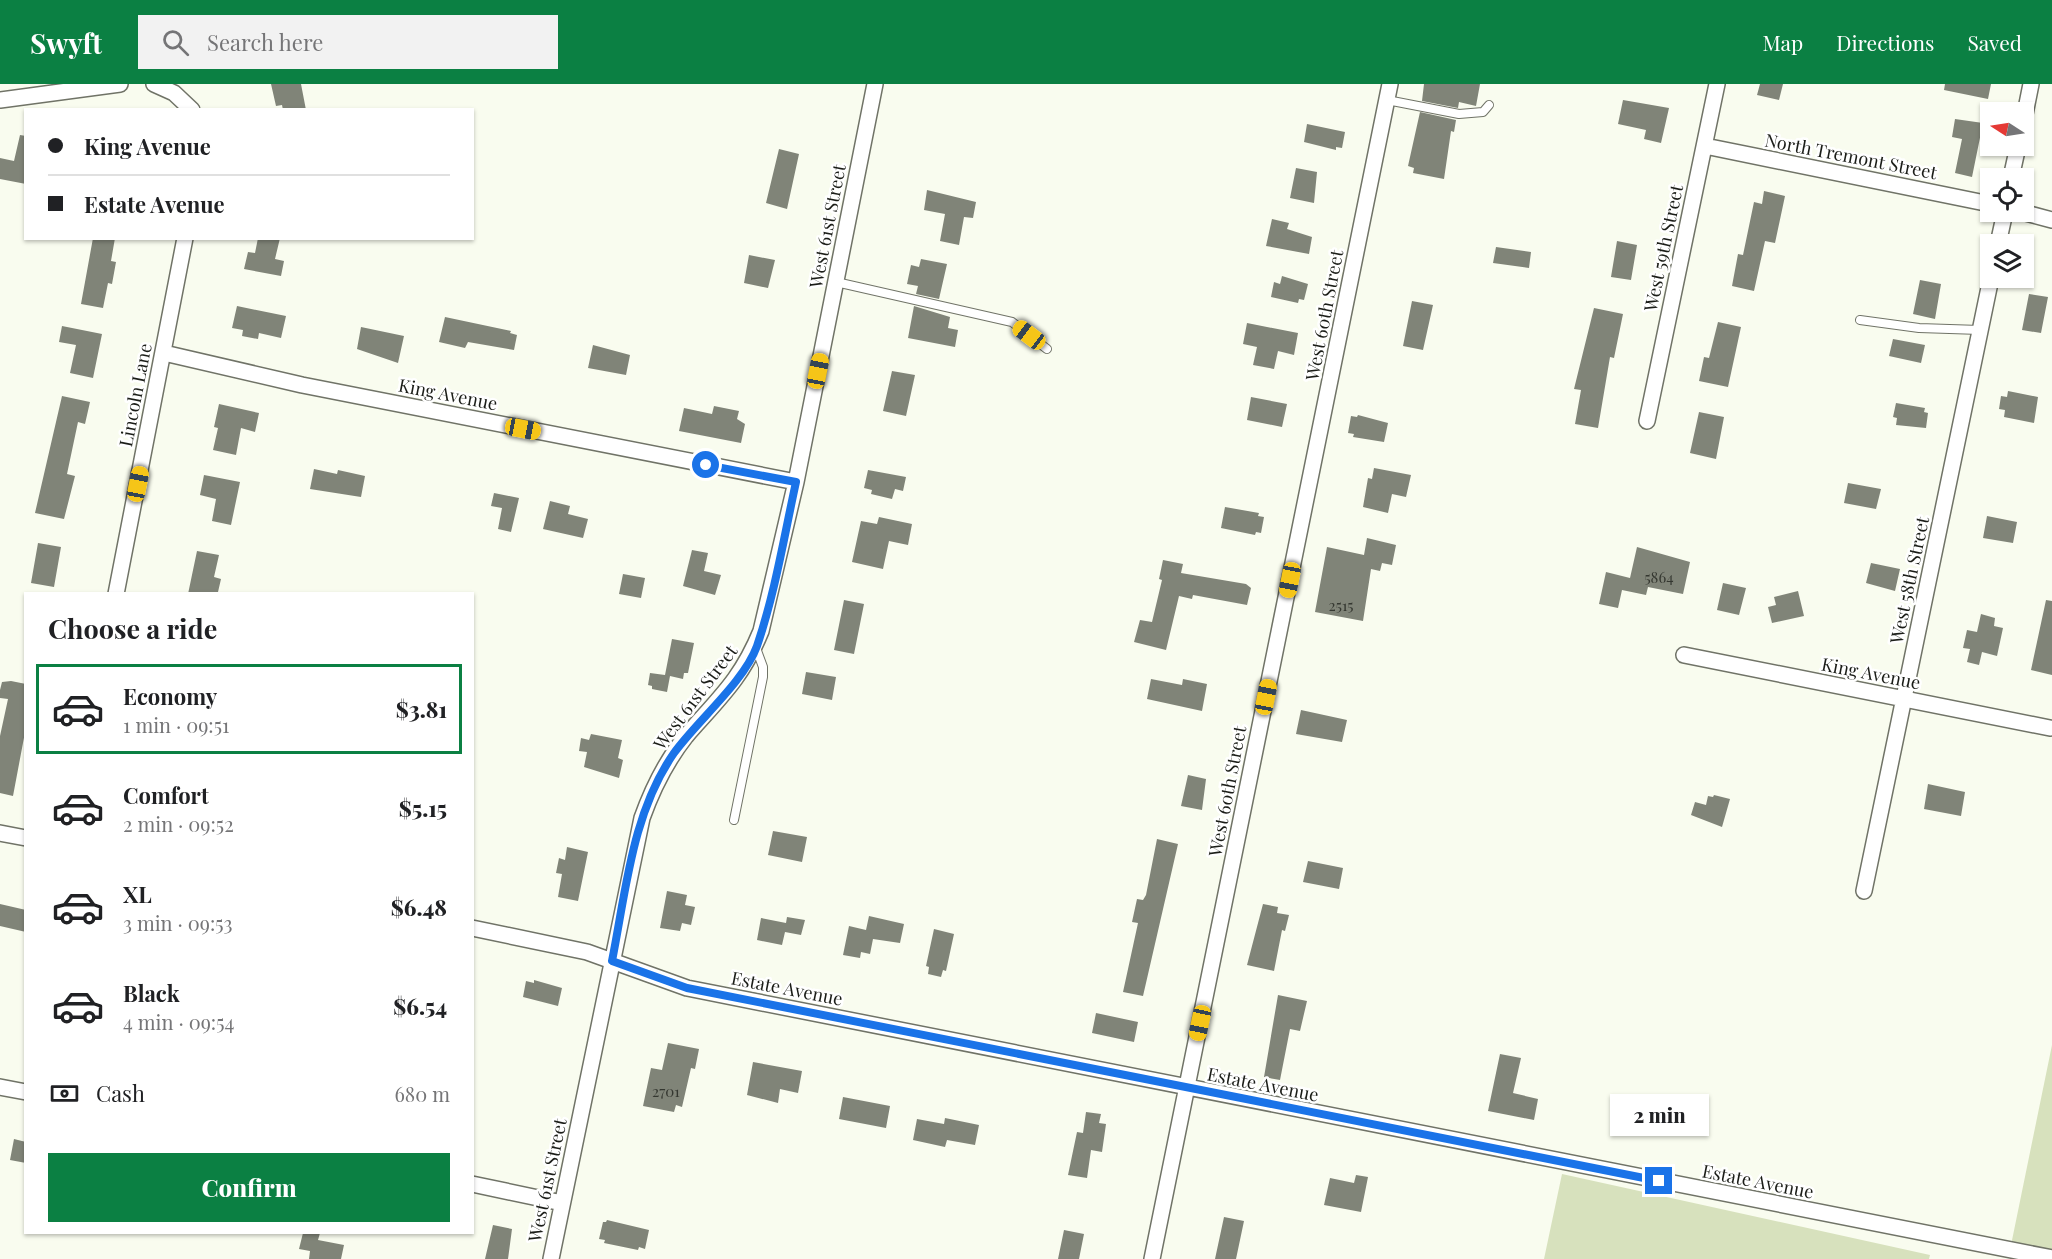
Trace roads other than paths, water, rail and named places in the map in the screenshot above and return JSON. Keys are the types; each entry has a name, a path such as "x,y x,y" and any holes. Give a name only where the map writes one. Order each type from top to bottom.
{"street":[{"path":"0,100 120,84"},
{"path":"154,84 174,93 190,108"},
{"name":"West 61st Street","path":"550,1259 636,840 651,795 673,755 695,726 726,694 756,648 796,482 875,84"},
{"name":"West 60th Street","path":"1152,1259 1390,84"},
{"name":"West 59th Street","path":"1647,421 1717,84"},
{"path":"2027,102 2031,84"},
{"name":"North Tremont Street","path":"1705,146 1980,202"},
{"path":"2034,215 2052,220"},
{"name":"Lincoln Lane","path":"116,592 185,240"},
{"name":"West 58th Street","path":"1864,891 1989,288"},
{"name":"King Avenue","path":"164,353 302,385 796,482"},
{"name":"King Avenue","path":"1684,655 2049,728"},
{"path":"0,833 24,838"},
{"name":"Estate Avenue","path":"474,928 579,950 687,988 1186,1089 2052,1258"},
{"path":"0,1087 24,1092"},
{"path":"474,1184 562,1203"}],"lane":[{"path":"1387,100 1459,114 1483,112 1489,105"},
{"path":"836,282 1012,322 1047,349"},
{"path":"1860,320 1919,328 1980,330"},
{"path":"734,820 763,677 763,667 756,648"}]}
